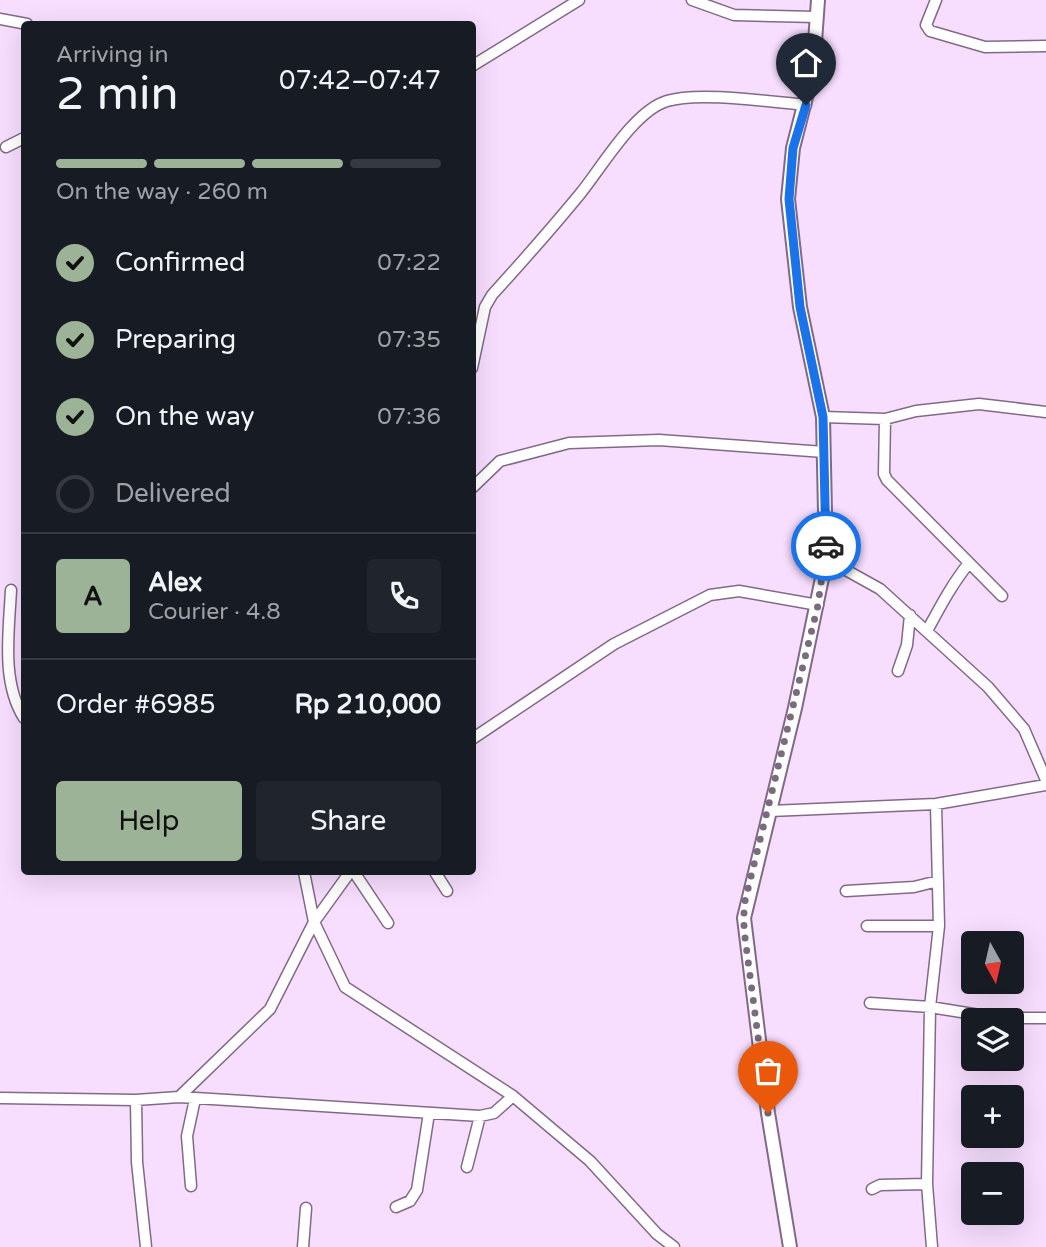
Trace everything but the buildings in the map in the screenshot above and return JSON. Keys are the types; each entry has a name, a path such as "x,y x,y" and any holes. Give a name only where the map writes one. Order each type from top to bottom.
{"street":[{"path":"476,64 579,0"},
{"path":"692,0 734,15 816,18"},
{"path":"790,1247 769,1125 744,930 744,905 770,811 818,605 826,559 823,417 800,307 789,199 793,148 813,71 818,0"},
{"path":"936,0 926,25 930,31 985,47 1046,46"},
{"path":"0,19 21,23"},
{"path":"476,349 485,307 632,126 660,104 672,100 708,98 806,105"},
{"path":"6,147 21,140"},
{"path":"476,309 485,307"},
{"path":"823,417 885,419 915,411 979,404 1046,412"},
{"path":"885,419 884,474 887,480 1002,596"},
{"path":"476,484 500,461 569,443 659,440 824,453"},
{"path":"770,811 936,804 1046,783 1032,743 1013,713 880,589 826,559"},
{"path":"927,631 951,585 969,563"},
{"path":"11,590 11,678 21,713"},
{"path":"476,736 614,644 710,596 739,592 818,605"},
{"path":"898,671 907,645 910,615"},
{"path":"932,1247 927,1184 930,1007 939,926 936,804"},
{"path":"305,875 314,922 345,986 513,1096 590,1161 657,1234 674,1247"},
{"path":"179,1097 270,1009 314,922 350,875"},
{"path":"354,875 388,923"},
{"path":"437,875 447,891"},
{"path":"846,891 914,887 938,881"},
{"path":"867,926 939,926"},
{"path":"870,1003 930,1007 998,1018 1046,1018"},
{"path":"0,1098 136,1100 179,1097 480,1116 494,1113 513,1096"},
{"path":"191,1185 187,1136 195,1099"},
{"path":"136,1100 137,1162 146,1247"},
{"path":"396,1207 410,1200 417,1190 429,1113"},
{"path":"467,1167 480,1116"},
{"path":"872,1189 880,1185 927,1184"},
{"path":"303,1247 306,1208"}],"way so far":[{"path":"768,1113 744,930 744,905 795,708 818,605 826,546"}],"route":[{"path":"806,105 793,148 789,199 800,307 823,417 826,546"}]}
